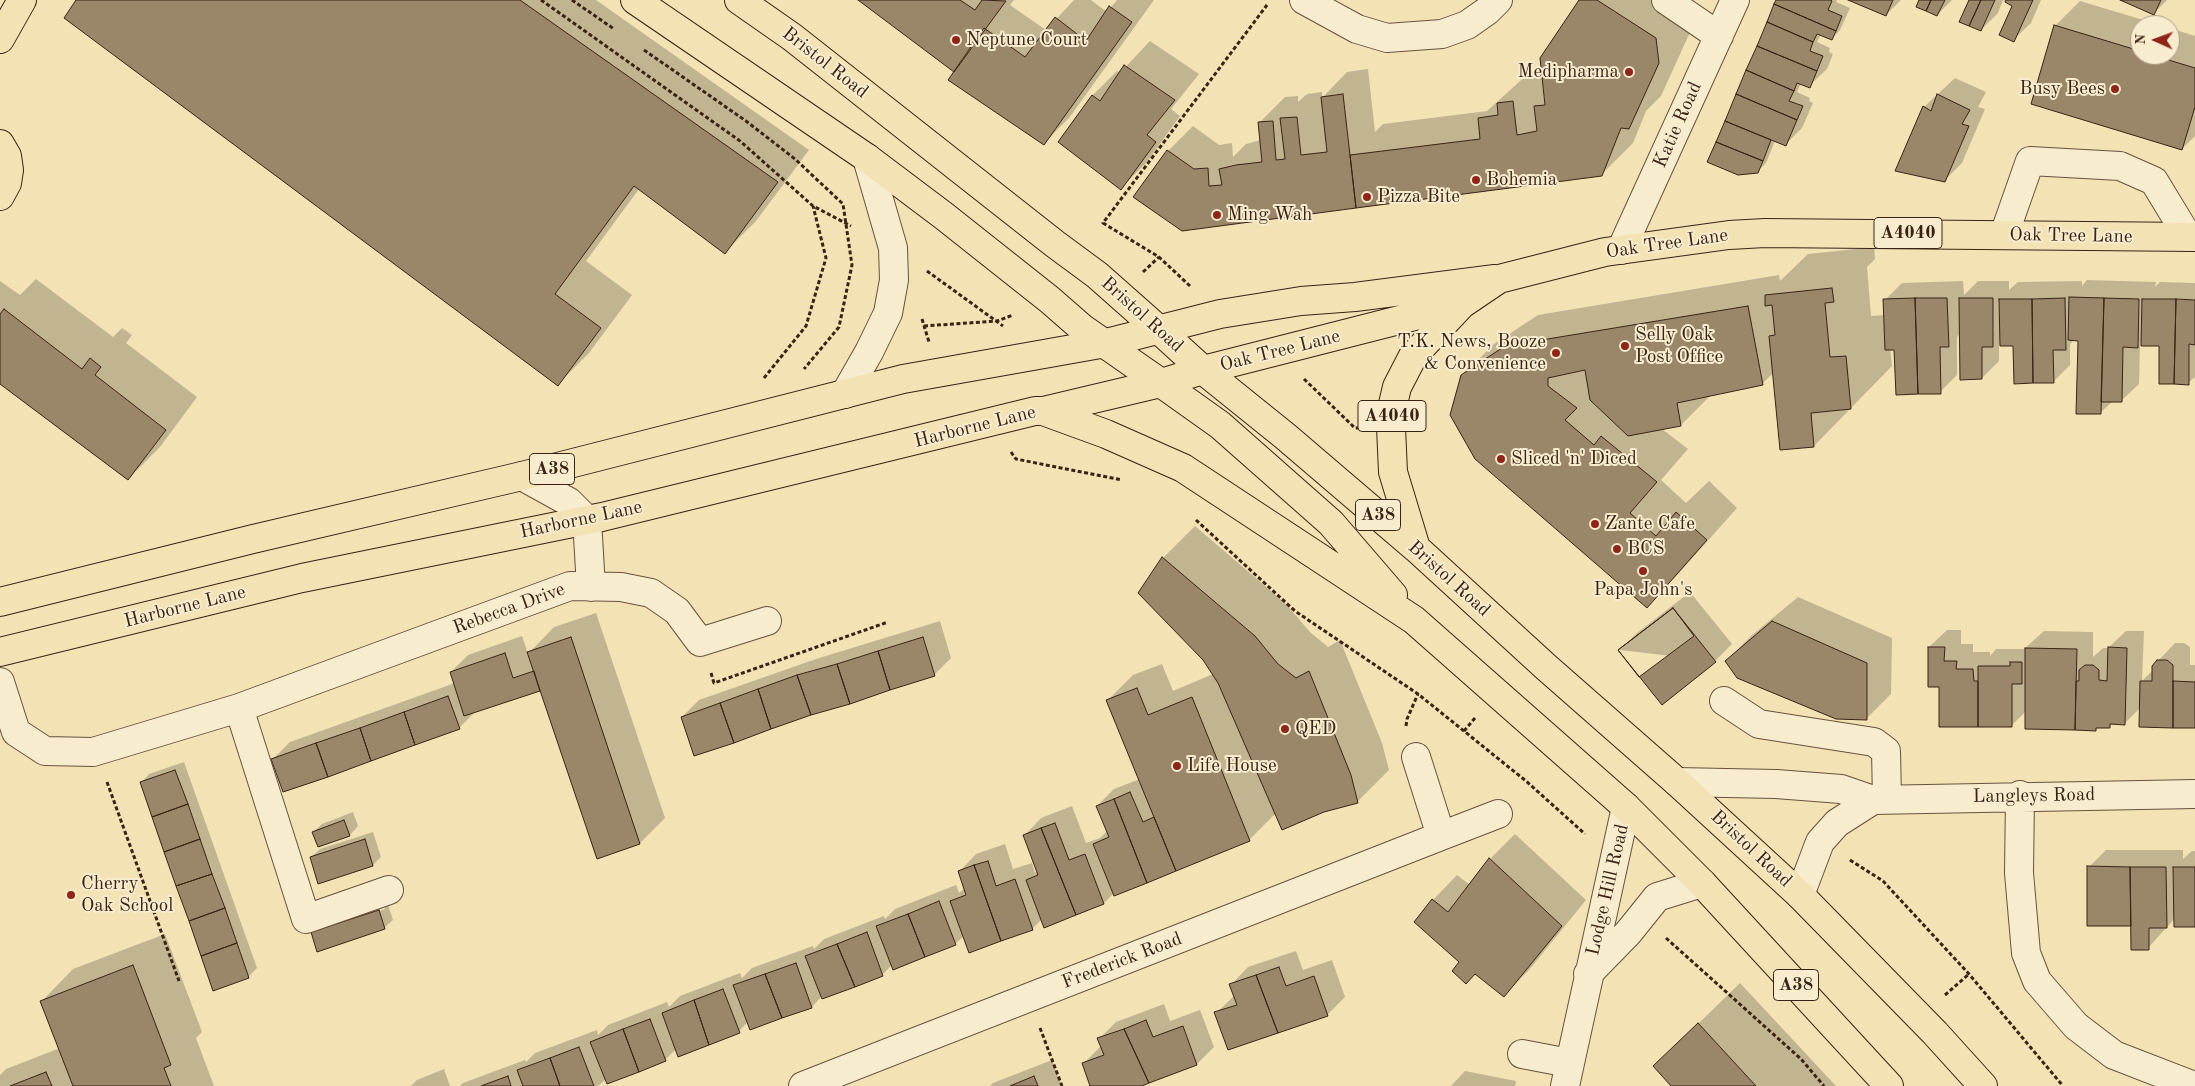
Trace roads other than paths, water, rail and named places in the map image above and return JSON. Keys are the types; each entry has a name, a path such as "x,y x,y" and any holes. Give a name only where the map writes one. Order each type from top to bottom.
{"main road":[{"path":"0,39 22,0"},
{"name":"Bristol Road","path":"635,0 867,158 944,216 1050,300 1082,328 1106,343 1160,383"},
{"name":"Bristol Road","path":"739,0 792,37 1055,244 1097,274 1203,370 1285,436 1416,548 1800,895 1935,1033 1983,1086"},
{"path":"0,144 7,156 9,170 7,183 0,196"},
{"name":"Oak Tree Lane","path":"1160,383 1203,370 1462,304 1499,279 1621,250 1729,235 1765,233 2191,237"},
{"path":"1106,343 1220,314 1301,301 1355,297 1499,279"},
{"name":"A4040","path":"1416,548 1393,472 1391,427 1393,404 1397,387 1413,356 1462,304"},
{"name":"A38","path":"0,602 253,539 522,476 928,374 1106,343"},
{"name":"A38","path":"1160,383 1220,425 1331,523 1414,620"},
{"name":"Harborne Lane","path":"0,652 302,578 587,520 972,428 1035,411 1043,411 1160,383"},
{"name":"A38","path":"1043,411 1106,434 1184,468 1414,620 1626,807 1702,883 1889,1086"}],"street":[{"path":"1304,0 1357,29 1387,38 1442,34 1466,25 1487,11 1498,0"},
{"path":"1666,0 1718,36"},
{"name":"Katie Road","path":"1621,250 1735,0"},
{"path":"845,394 869,352 888,313 894,280 893,248 867,158"},
{"path":"2004,235 2030,161 2120,166 2154,181 2191,237"},
{"path":"522,476 569,502 587,520 591,587"},
{"name":"Rebecca Drive","path":"0,682 16,732 45,751 92,752 239,708 570,586 621,587 651,593 677,611 700,642 767,621"},
{"path":"1724,701 1759,724 1874,742 1886,751 1880,799 1837,824 1820,842 1800,895"},
{"path":"239,708 306,919 389,890"},
{"path":"1416,756 1441,836"},
{"name":"Langleys Road","path":"1677,782 1776,784 1841,789 1880,799 2195,794"},
{"path":"2020,796 2019,874 2026,953 2037,981 2076,1026 2114,1055 2194,1086"},
{"name":"Lodge Hill Road","path":"1567,1075 1626,807"},
{"name":"Frederick Road","path":"802,1086 1498,814"},
{"name":"Lodge Hill Road","path":"1588,974 1658,897 1702,883"},
{"path":"1522,1054 1567,1075"}],"place":[{"name":"Neptune Court","path":"956,40"},
{"name":"Medipharma","path":"1629,72"},
{"name":"Busy Bees","path":"2115,89"},
{"name":"Bohemia","path":"1476,180"},
{"name":"Pizza Bite","path":"1367,197"},
{"name":"Ming Wah","path":"1217,215"},
{"name":"Selly Oak Post Office","path":"1625,346"},
{"name":"T.K. News, Booze & Convenience","path":"1556,353"},
{"name":"Sliced 'n' Diced","path":"1501,459"},
{"name":"Zante Cafe","path":"1595,524"},
{"name":"BCS","path":"1617,549"},
{"name":"Papa John's","path":"1643,571"},
{"name":"QED","path":"1285,729"},
{"name":"Life House","path":"1177,766"},
{"name":"Cherry Oak School","path":"71,895"}]}
